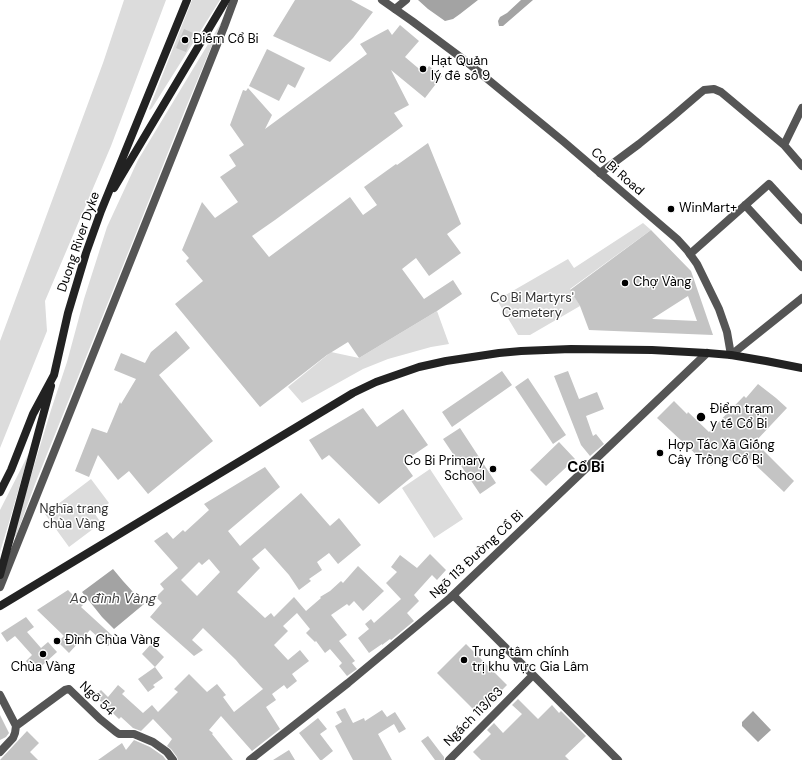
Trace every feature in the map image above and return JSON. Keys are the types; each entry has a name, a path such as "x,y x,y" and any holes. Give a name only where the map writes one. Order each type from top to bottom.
{"main road":[{"name":"Duong River Dyke","path":"0,492 11,470 33,414 54,376 68,314 86,253 101,211 187,0"},
{"path":"101,211 226,0"},
{"path":"0,606 353,393 376,382 419,367 473,356 521,351 571,349 646,350 707,353 766,360 802,368"},
{"path":"0,575 54,376"}],"street":[{"path":"0,587 234,0"},
{"name":"Co Bi Road","path":"382,0 463,59 558,137 677,239 690,254 719,308 727,332 731,355"},
{"path":"396,9 406,0"},
{"path":"600,173 639,144 699,94 707,90 714,89 724,95 784,145 802,166"},
{"path":"784,145 802,108"},
{"path":"690,254 769,184 802,220"},
{"path":"745,205 802,267"},
{"path":"731,355 802,298"},
{"name":"Ngõ 113 Đường Cổ Bi","path":"250,760 353,678 453,595 707,353"},
{"path":"453,595 618,760"},
{"name":"Ngách 113/63","path":"449,760 533,675"},
{"name":"Ngõ 54","path":"16,726 65,690 69,689 100,719 116,732 119,734 134,734 153,742 167,752 173,760"},
{"path":"0,695 16,726 15,733 11,740 0,752"}],"green space":[{"path":"124,0 166,0 111,146 45,301 47,331 0,448 0,341 103,63"},
{"path":"192,0 220,0 150,110 149,109"},
{"path":"222,21 35,484 16,536 14,537 13,535 107,227 138,160"},
{"name":"Co Bi Martyrs' Cemetery","path":"643,223 651,230 570,289 580,306 530,335 518,335 497,300 568,259 574,268"},
{"path":"437,311 449,344 431,347 388,359 363,369 302,403 288,387 331,352 359,358"},
{"path":"29,453 10,519 0,552 0,510"},
{"path":"430,469 463,519 434,538 402,488"},
{"name":"Nghĩa trang chùa Vàng","path":"91,479 109,503 95,514 101,523 69,547 45,514"}],"water":[{"path":"418,0 478,0 453,19 445,21"},
{"path":"521,0 533,0 503,26 499,26 498,21 500,17 507,13"},
{"name":"Ao đình Vàng","path":"113,569 144,604 114,629 102,617 82,592"},
{"path":"753,711 771,730 758,742 742,726 742,722"}],"building":[{"path":"295,0 351,0 373,12 353,38 330,62 273,36"},
{"path":"400,25 419,41 405,57 424,73 429,66 442,76 425,98 391,70 409,105 394,113 403,126 252,236 269,257 350,197 363,215 377,205 364,187 428,143 461,224 447,234 461,253 429,276 416,258 402,269 424,299 453,280 462,294 437,311 359,358 348,342 327,355 260,407 175,304 203,281 186,261 189,258 182,250 202,202 215,218 238,202 220,177 236,166 229,155 244,145 230,125 243,90 246,91 248,88 272,115 265,129 367,54 360,44 388,29 392,35"},
{"name":"Điếm Cổ Bi","path":"184,29 193,33 186,52 176,48"},
{"path":"267,49 305,68 295,88 288,84 279,101 249,86"},
{"name":"Chợ Vàng","path":"651,230 691,271 713,335 589,330 580,306 570,290","holes":["688,296 697,321 652,319"]},
{"path":"176,331 190,348 159,375 213,441 148,494 129,471 118,480 98,455 89,477 75,471 92,428 107,433 120,402 121,404 136,379 114,370 121,353 145,363 151,352"},
{"path":"502,371 512,385 452,427 442,412"},
{"path":"568,371 579,399 597,392 604,409 586,416 593,436 596,434 604,444 590,456 581,445 554,376"},
{"path":"528,378 566,435 553,444 515,387"},
{"path":"758,384 787,408 755,442 794,481 784,492 744,454 734,464 724,455 711,466 703,457 701,459 657,418 674,401 709,432 744,396 746,398"},
{"path":"363,408 377,427 403,409 428,445 403,462 413,476 379,504 329,455 322,460 309,440"},
{"path":"460,428 496,483 480,494 443,439"},
{"path":"559,442 575,459 546,486 530,470"},
{"path":"265,467 280,487 228,531 240,546 301,493 330,526 339,518 361,545 338,564 329,553 317,562 322,570 309,579 311,581 299,590 289,575 265,548 252,559 260,568 237,592 265,618 271,613 274,617 294,597 306,611 321,598 320,597 330,591 341,581 343,583 358,566 384,591 363,611 354,601 349,606 347,604 331,615 347,635 339,641 355,661 352,663 357,669 347,676 339,666 342,663 330,649 325,653 316,641 315,642 306,633 310,629 297,613 283,626 288,631 274,645 288,660 300,650 309,661 292,674 297,681 287,689 284,685 272,694 276,700 266,707 280,729 252,751 221,716 209,730 213,733 212,734 233,760 178,760 171,749 167,746 172,739 153,719 141,731 133,728 121,717 119,719 95,696 101,690 108,697 118,685 125,691 122,694 143,713 152,705 158,712 178,692 174,689 189,674 207,692 217,684 226,695 223,697 234,712 263,689 203,628 192,640 203,650 194,656 150,617 162,603 156,597 164,589 160,584 178,568 154,541 167,532 173,539 183,530 185,532 209,510 204,504","holes":["209,559 220,572 197,596 181,580 199,562 202,565"]},
{"path":"430,554 446,570 437,580 432,575 414,595 419,601 407,613 414,621 391,640 390,639 369,653 358,638 369,629 365,624 371,619 374,623 401,599 386,583 397,572 391,567 400,555 417,568"},
{"path":"68,590 83,605 81,607 116,639 108,646 90,630 69,653 58,642 64,636 37,610"},
{"name":"Chùa Vàng","path":"26,617 34,627 27,632 41,648 48,642 57,652 35,672 26,661 32,655 15,636 7,642 1,633"},
{"path":"151,644 164,657 155,667 142,654"},
{"path":"466,644 507,685 478,714 437,673"},
{"path":"155,667 163,678 153,685 155,687 148,692 138,679"},
{"path":"518,699 538,719 552,705 559,713 561,711 586,736 565,756 569,760 481,760 473,752 491,734 487,730 494,723 503,733 522,714 512,705"},
{"path":"345,708 353,723 364,718 365,721 382,710 387,717 395,712 406,729 399,733 394,724 378,734 392,760 353,760 335,726 342,722 336,712"},
{"path":"0,715 9,733 6,737 0,740"},
{"path":"318,718 327,729 320,734 333,751 322,760 320,760 299,733"},
{"path":"27,731 39,743 30,752 38,760 0,760"},
{"path":"428,736 444,757 444,760 435,760 421,741"},
{"path":"134,740 150,747 163,756 166,760 98,760 122,743 126,750"},
{"path":"289,750 295,760 273,760"}],"place":[{"name":"Điếm Cổ Bi","path":"185,40"},
{"name":"Hạt Quản lý đê số 9","path":"423,69"},
{"name":"WinMart+","path":"671,209"},
{"name":"Chợ Vàng","path":"625,283"},
{"name":"Điểm trạm y tế Cổ Bi","path":"701,417"},
{"name":"Hợp Tác Xã Giống Cây Trồng Cổ Bi","path":"660,453"},
{"name":"Co Bi Primary School","path":"493,469"},
{"name":"Đình Chùa Vàng","path":"57,641"},
{"name":"Chùa Vàng","path":"43,654"},
{"name":"Trung tâm chính trị khu vực Gia Lâm","path":"464,660"}],"district":[{"name":"Cổ Bi","path":"586,468"}]}
